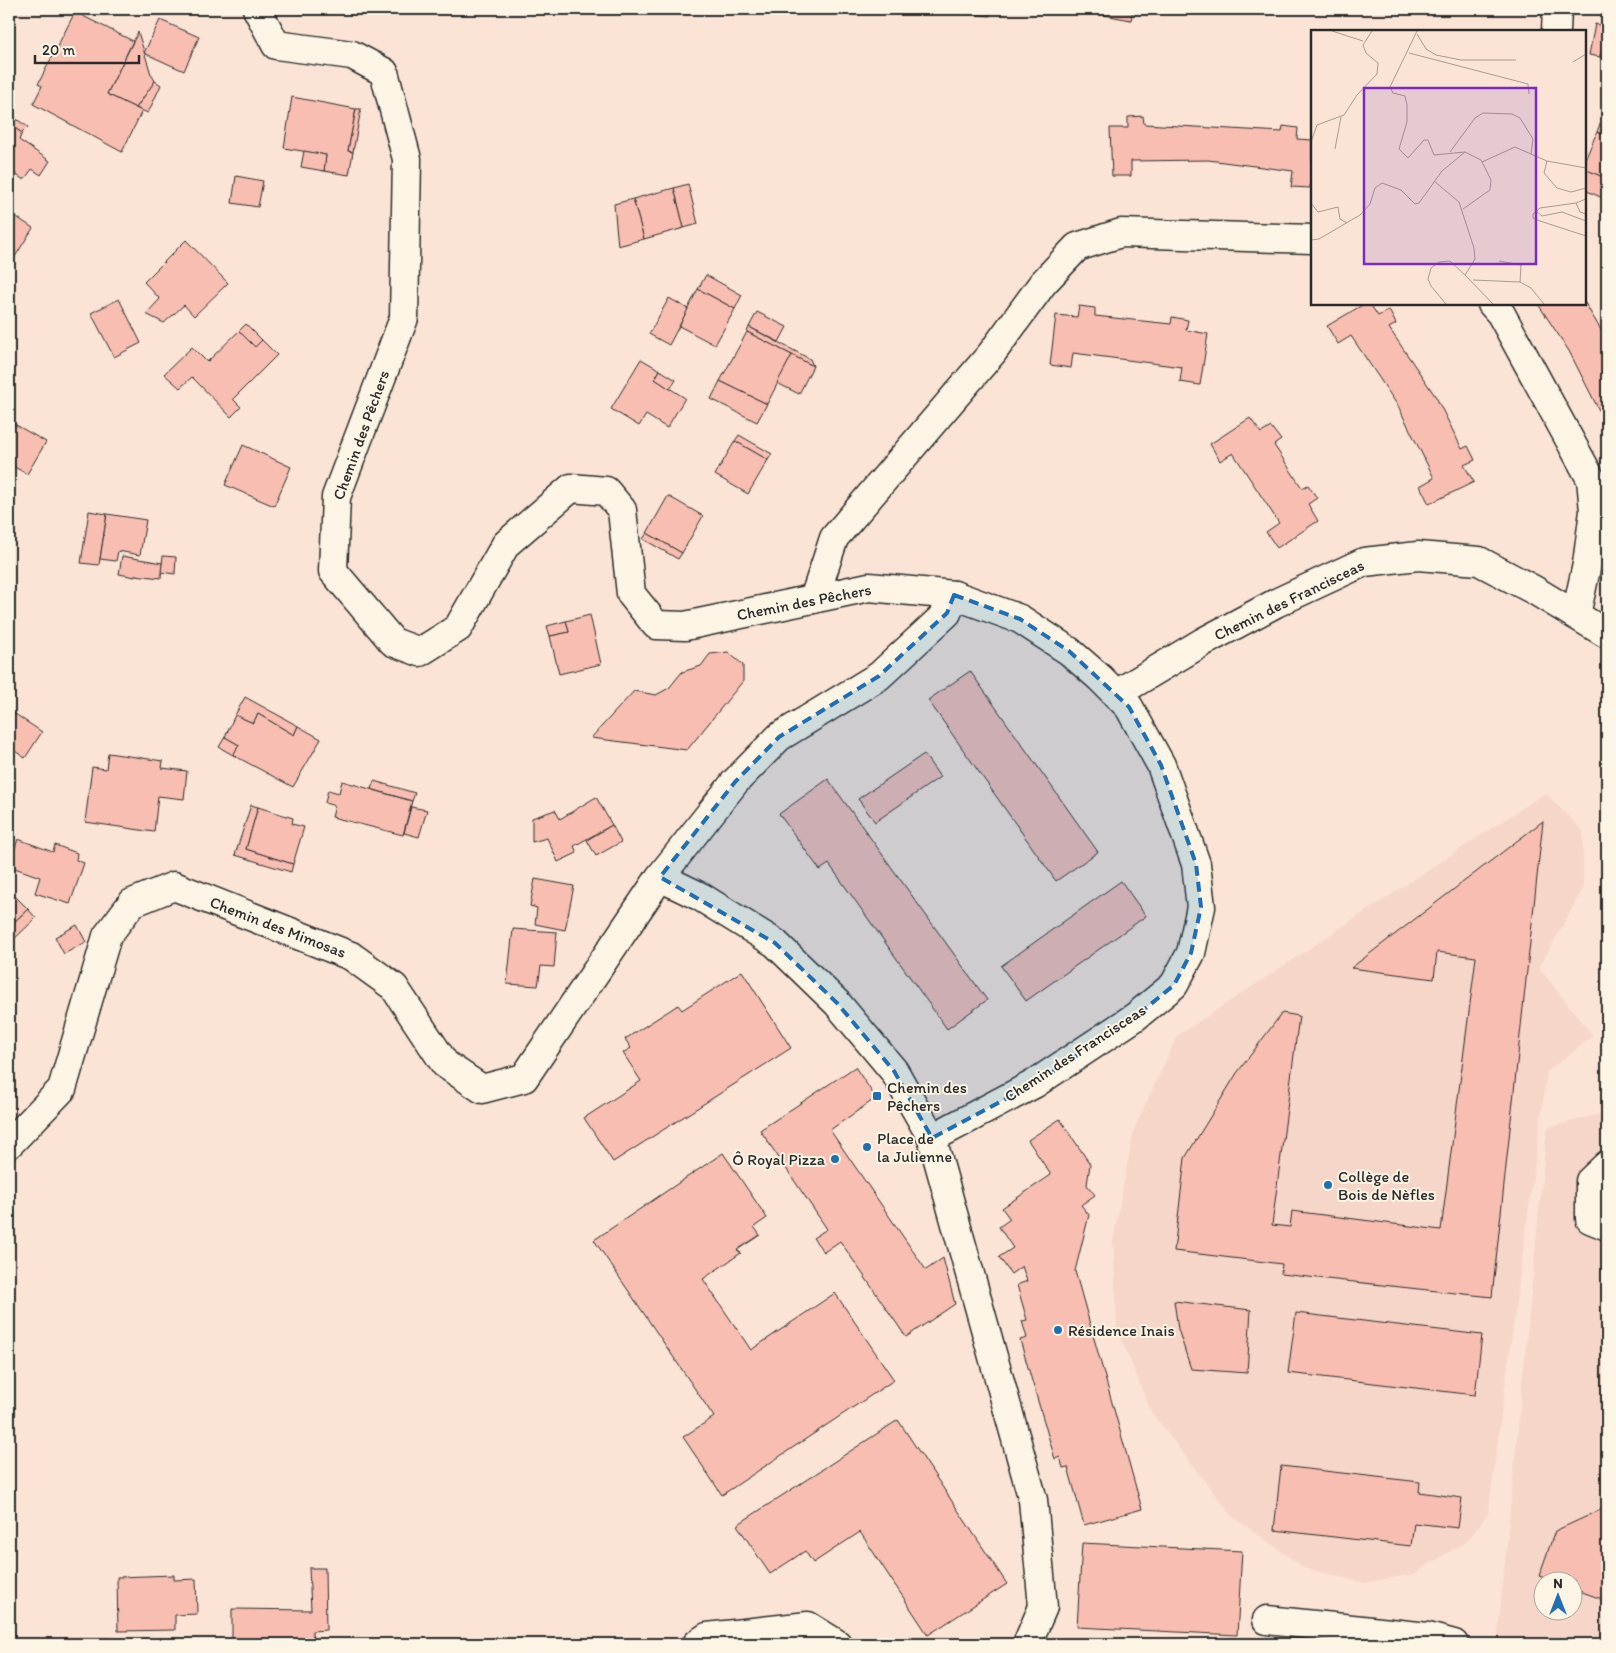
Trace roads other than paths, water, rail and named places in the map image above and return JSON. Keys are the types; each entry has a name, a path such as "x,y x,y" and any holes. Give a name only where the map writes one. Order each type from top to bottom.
{"street":[{"name":"Chemin des Pêchers","path":"257,9 276,45 352,55 384,72 407,159 404,318 336,497 333,571 393,642 420,652 458,628 506,544 571,488 606,491 622,510 631,594 656,625 685,626 869,587 954,595"},
{"path":"1556,30 1558,9"},
{"path":"814,599 834,538 992,353 1043,283 1077,247 1121,233 1311,240"},
{"path":"1493,305 1501,314 1591,479 1594,511 1588,564 1576,615"},
{"name":"Chemin des Francisceas","path":"1116,694 1203,642 1268,608 1364,562 1418,556 1479,561 1534,590 1607,634"},
{"path":"954,595 947,613 879,676 779,737 735,782 660,877 701,897 775,943 838,1003 894,1071 932,1138 1033,1500 1043,1607 1027,1644"},
{"name":"Chemin des Francisceas","path":"932,1138 1034,1084 1135,1018 1174,985 1191,953 1202,907 1196,864 1161,765 1129,707 1069,651 1020,619 954,595"},
{"name":"Chemin des Mimosas","path":"9,1144 62,1089 107,936 132,903 174,886 352,956 394,987 445,1064 482,1089 524,1078 660,877"},
{"path":"1607,1165 1590,1180 1590,1219 1607,1226"},
{"path":"1267,1620 1428,1636 1454,1644"},
{"path":"697,1644 707,1637 808,1626 837,1644"}],"place":[{"name":"Chemin des Pêchers","path":"877,1096"},
{"name":"Place de la Julienne","path":"867,1147"},
{"name":"Ô Royal Pizza","path":"835,1159"},
{"name":"Collège de Bois de Nèfles","path":"1328,1185"},
{"name":"Résidence Inais","path":"1058,1330"}]}
